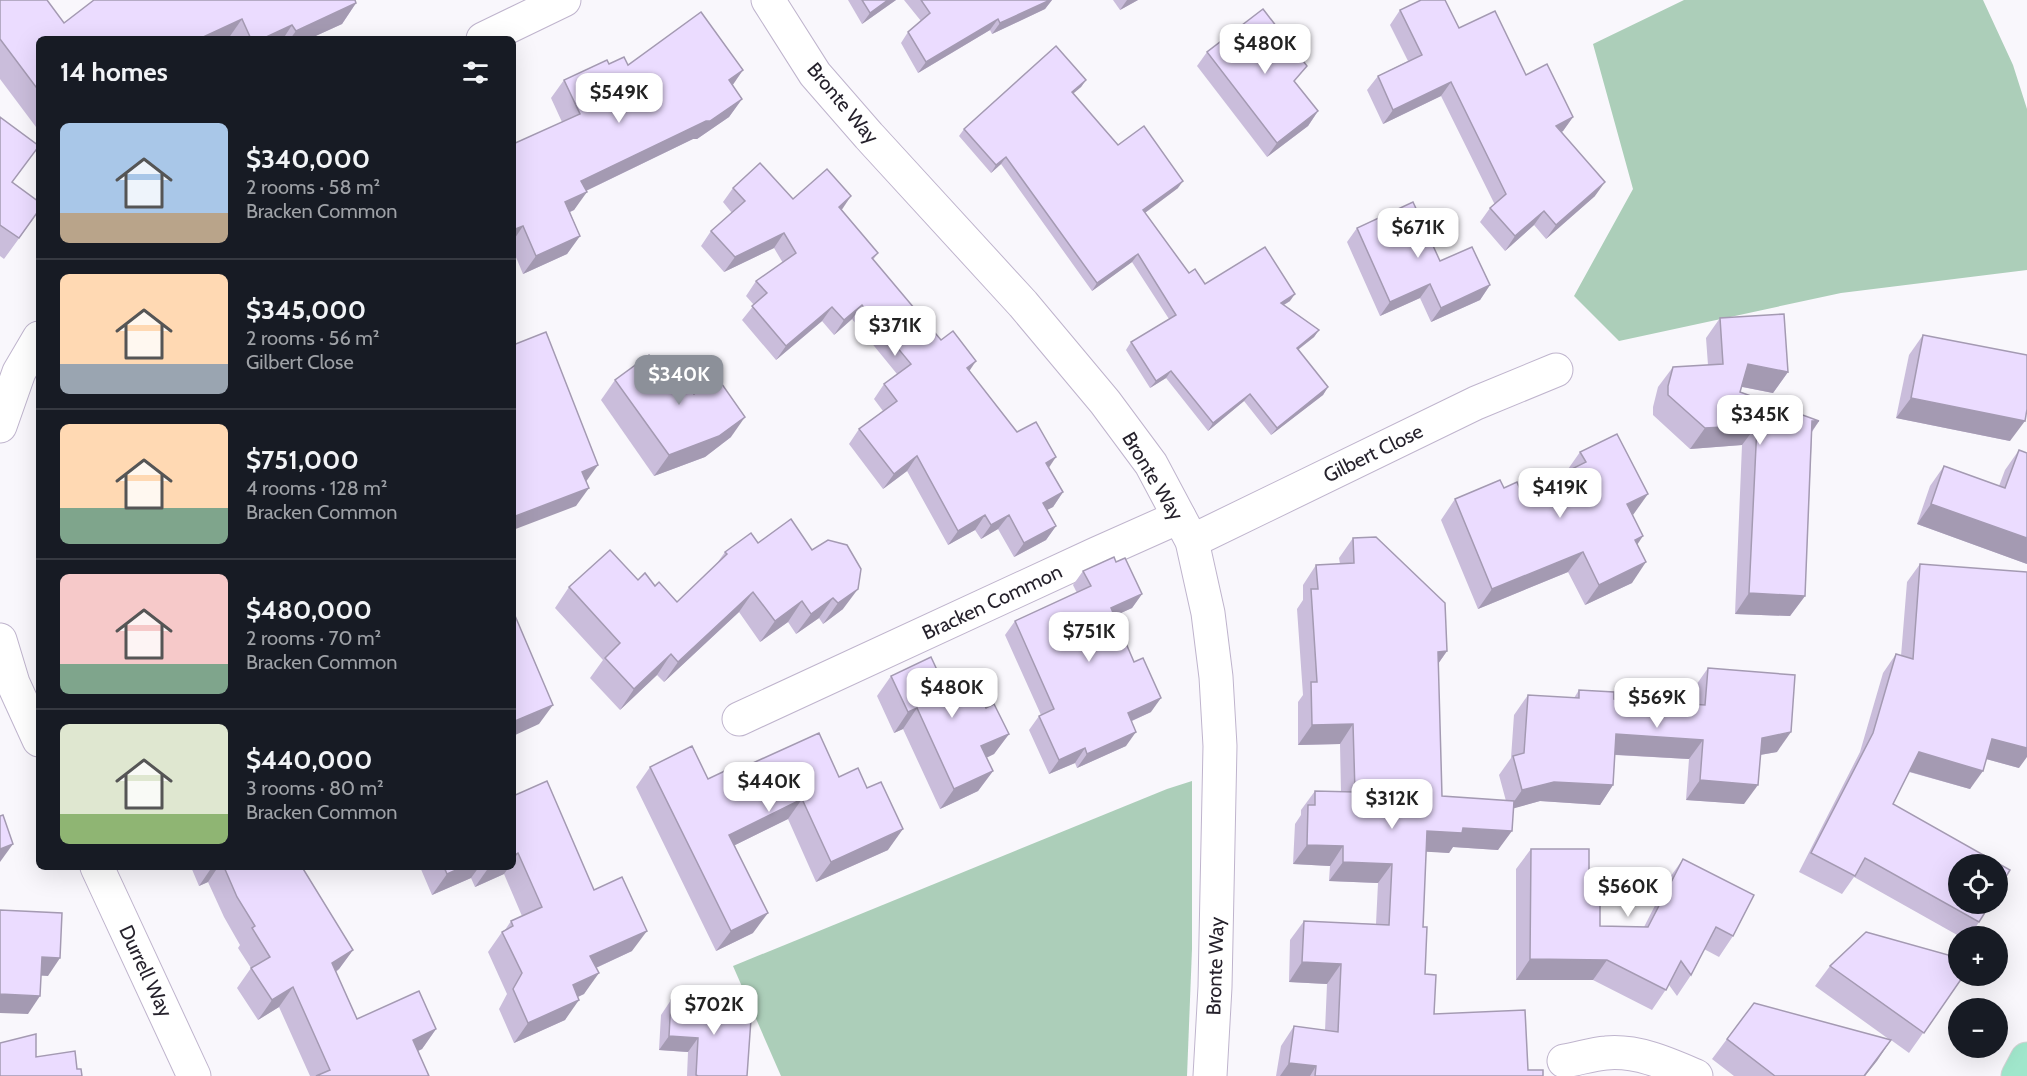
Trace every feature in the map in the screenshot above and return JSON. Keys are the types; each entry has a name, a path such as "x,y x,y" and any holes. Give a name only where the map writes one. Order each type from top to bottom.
{"main road":[{"path":"2018,1076 2027,1059"}],"street":[{"path":"489,36 564,0"},
{"name":"Bronte Way","path":"768,0 815,74 1023,304 1106,402 1151,464 1186,529 1208,613 1216,677 1220,746 1215,987 1210,1076"},
{"path":"0,426 19,372 36,343"},
{"name":"Gilbert Close","path":"1186,529 1556,370"},
{"name":"Bracken Common","path":"739,719 1096,554 1186,529"},
{"path":"0,640 13,683 36,733"},
{"name":"Durrell Way","path":"99,870 194,1076"},
{"path":"1564,1061 1607,1053 1636,1055 1666,1063 1696,1076"}],"green space":[{"path":"1684,0 1983,0 2013,65 2027,109 2027,270 1841,293 1619,341 1574,296 1633,189 1593,44"},
{"path":"1192,781 1192,949 1187,1076 781,1076 733,966 1167,789"}],"building":[{"path":"0,0 47,0 64,23 94,0 355,0 356,3 296,31 292,25 268,36 250,36 242,19 205,36 36,36 36,87 0,39"},
{"path":"862,0 888,0 870,13"},
{"path":"921,0 1050,0 1000,23 998,19 926,62 908,32 930,13"},
{"path":"1421,0 1445,0 1459,28 1495,11 1526,75 1547,64 1573,117 1556,126 1605,182 1556,225 1544,211 1515,236 1490,208 1506,194 1451,82 1393,110 1378,76 1422,55 1400,10"},
{"path":"1263,9 1307,66 1294,81 1318,111 1277,143 1207,52"},
{"path":"701,12 743,70 729,80 742,99 710,121 581,181 587,192 565,202 580,236 536,256 523,226 516,229 516,143 580,114 564,80 607,60 609,64 624,57 628,65"},
{"path":"1056,46 1086,80 1072,92 1118,145 1144,126 1183,181 1143,210 1189,273 1195,269 1205,284 1265,247 1295,294 1281,303 1319,330 1297,348 1328,387 1277,428 1250,394 1213,423 1171,371 1156,381 1131,342 1176,315 1138,254 1097,283 1006,157 996,165 964,129"},
{"path":"0,117 36,144 36,150 12,182 36,200 36,214 19,238 0,225"},
{"path":"760,163 793,199 827,169 851,196 839,207 878,253 872,258 941,340 953,331 976,361 967,368 1017,432 1036,422 1056,457 1046,463 1063,492 1043,503 1056,526 1024,543 1009,515 991,525 985,515 958,531 917,456 894,474 859,429 897,401 884,384 911,364 862,305 844,320 832,307 786,346 752,306 767,293 756,281 796,253 784,233 735,257 711,231 745,201 733,188"},
{"path":"1413,202 1440,261 1472,247 1490,285 1441,308 1430,284 1390,302 1357,228"},
{"path":"1784,314 1788,372 1748,364 1740,392 1819,421 1812,421 1805,596 1749,593 1757,425 1705,428 1668,395 1673,367 1723,364 1720,318"},
{"path":"546,332 598,465 582,472 589,488 516,516 516,344"},
{"path":"1923,335 2027,355 2025,421 1911,398"},
{"path":"649,355 665,377 676,369 694,394 717,377 745,417 719,436 669,455 615,380"},
{"path":"1617,434 1648,494 1627,504 1643,536 1635,540 1646,562 1599,585 1583,552 1492,589 1455,499 1500,480 1504,488 1517,482 1522,494 1586,462 1580,452"},
{"path":"2019,450 2027,453 2027,538 1931,504 1944,466 2005,488"},
{"path":"791,519 812,550 828,540 847,545 861,569 858,589 838,603 833,598 811,614 802,601 775,621 753,592 678,662 671,654 634,689 605,658 620,643 569,587 610,550 638,580 645,573 655,586 659,582 677,602 727,554 725,552 751,533 758,543"},
{"path":"1376,537 1445,603 1447,651 1438,652 1442,796 1514,801 1512,831 1463,828 1462,833 1427,831 1423,927 1427,927 1425,974 1436,975 1434,1014 1525,1010 1528,1070 1543,1070 1543,1076 1315,1076 1316,1066 1289,1063 1294,1026 1338,1032 1341,964 1302,962 1304,921 1389,925 1392,864 1343,862 1343,846 1307,845 1308,805 1315,805 1315,791 1355,792 1353,724 1312,725 1311,682 1317,682 1311,589 1318,589 1316,565 1354,563 1353,538"},
{"path":"1114,557 1116,562 1125,558 1142,594 1111,608 1134,662 1143,658 1161,698 1128,713 1136,732 1087,754 1085,748 1059,760 1039,716 1054,709 1015,621 1091,586 1083,571"},
{"path":"1920,564 2027,572 2027,748 1992,739 1983,771 1919,752 1893,804 1982,854 1948,854 1948,905 1865,858 1855,876 1811,853 1873,733 1896,654 1913,659"},
{"path":"516,618 553,705 516,721"},
{"path":"931,657 944,685 969,673 986,708 994,704 1009,734 981,746 993,771 954,789 917,708 908,712 891,676"},
{"path":"1708,668 1795,675 1791,732 1762,738 1758,785 1700,780 1703,740 1616,734 1613,785 1554,782 1522,790 1513,756 1524,753 1528,695 1579,698 1579,690 1614,692 1614,699 1705,705"},
{"path":"819,733 839,777 858,768 867,788 881,782 903,829 831,862 802,799 729,835 768,913 731,931 650,767 692,746 708,779 731,768 733,772"},
{"path":"547,781 594,890 622,877 647,931 590,956 599,973 573,985 579,1000 528,1023 513,989 522,973 502,932 513,926 511,921 542,907 518,853 516,854 516,795"},
{"path":"3,815 13,844 0,849 0,816"},
{"path":"1531,849 1589,849 1589,888 1600,888 1600,926 1648,927 1683,859 1754,895 1733,936 1716,927 1691,975 1681,961 1666,990 1607,960 1530,959"},
{"path":"225,870 304,870 353,950 332,963 357,1019 419,991 436,1029 413,1040 429,1076 316,1076 330,1070 293,987 272,1000 251,968 270,957 237,897"},
{"path":"0,910 62,913 60,958 42,957 40,996 0,994"},
{"path":"1965,914 1984,914 1979,922"},
{"path":"1866,932 1948,955 1948,986 1956,986 1924,1033 1830,966"},
{"path":"671,1000 745,1006 744,1019 751,1019 747,1076 696,1075 698,1038 669,1036"},
{"path":"1754,1003 1891,1040 1864,1076 1775,1076 1727,1039"},
{"path":"36,1034 36,1057 75,1051 77,1069 81,1069 82,1076 0,1076 0,1043"}]}
